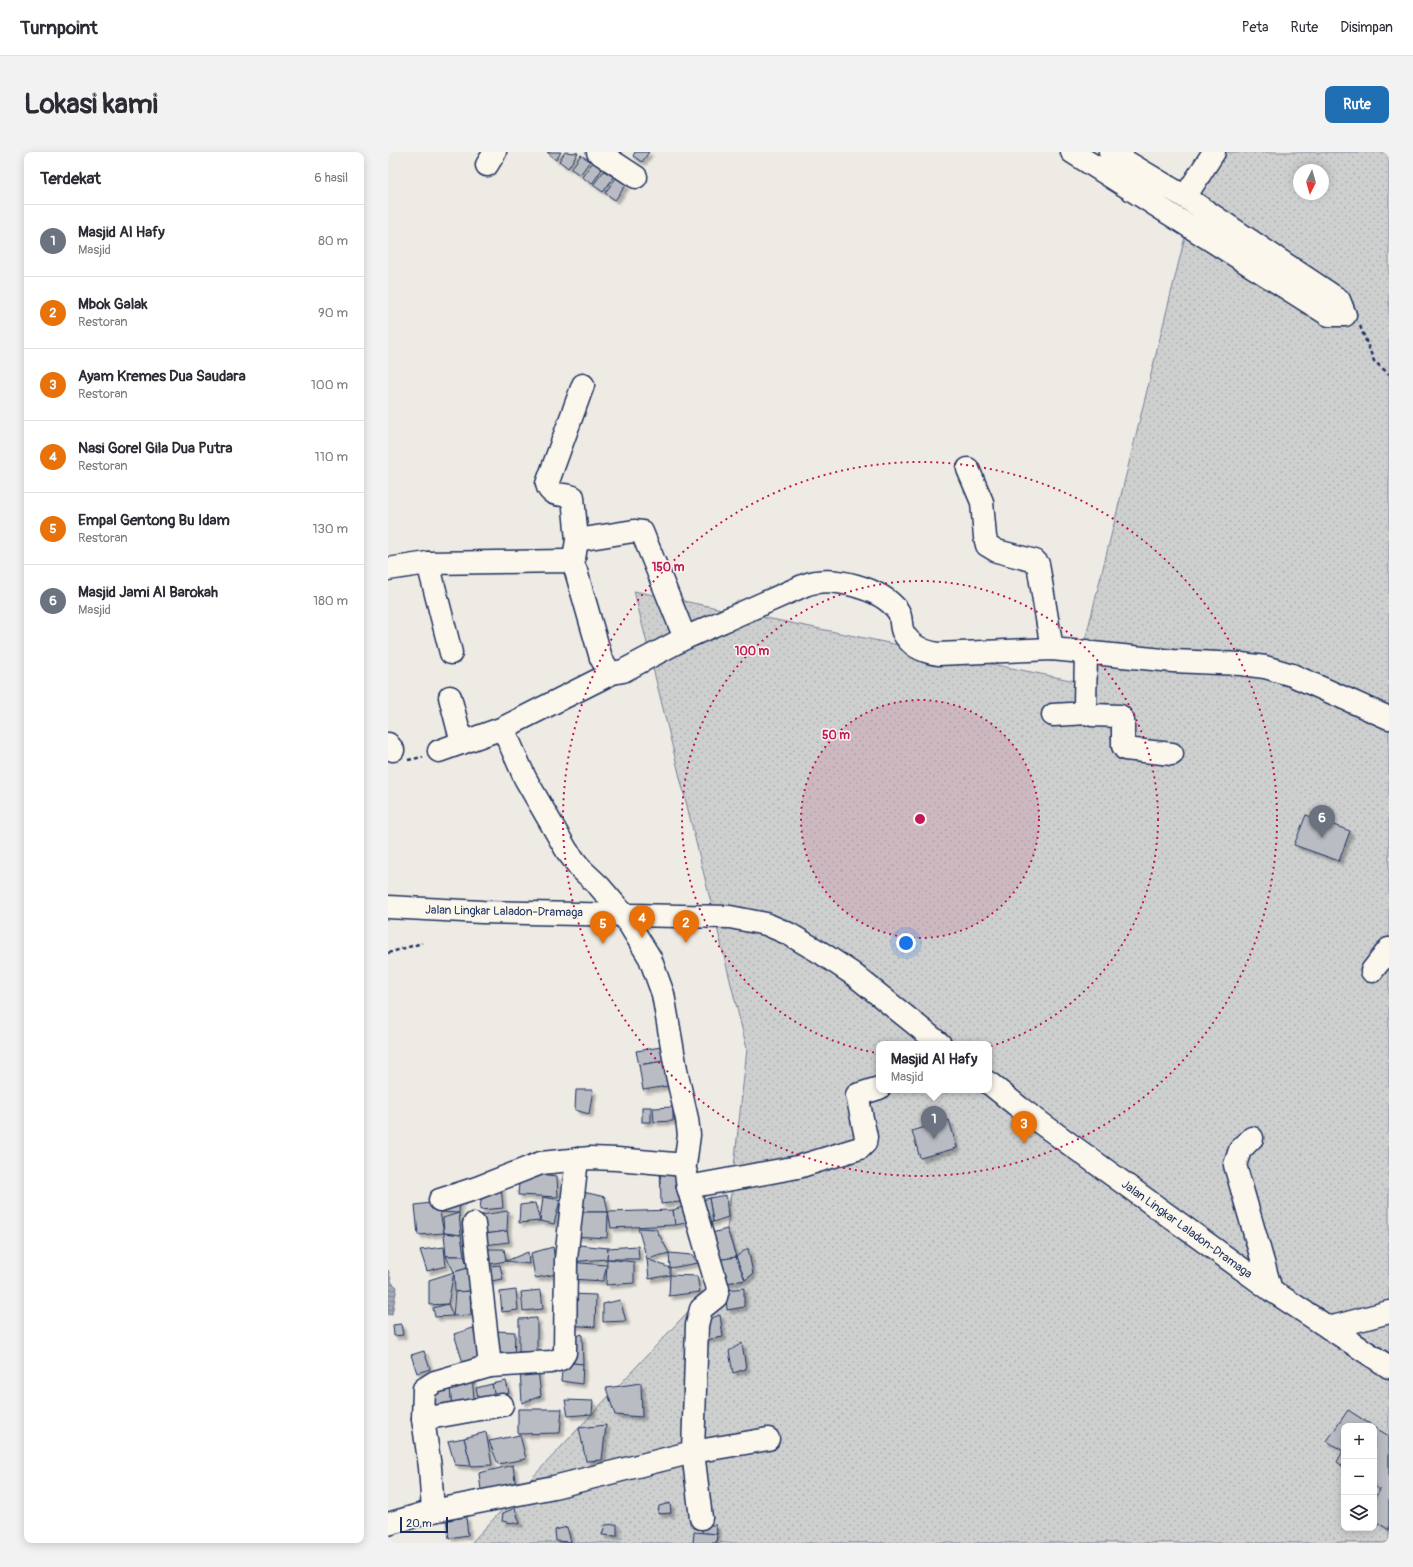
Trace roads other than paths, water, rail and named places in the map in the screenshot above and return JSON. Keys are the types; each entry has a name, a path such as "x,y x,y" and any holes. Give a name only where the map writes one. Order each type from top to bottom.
{"street":[{"path":"598,152 636,176"},
{"path":"1072,152 1329,315 1345,315 1339,300 1185,197 1110,152"},
{"path":"1185,197 1214,152"},
{"path":"583,385 547,484 548,490 552,493 573,497 577,540 573,565 579,579 601,658 608,670 612,673"},
{"path":"968,469 982,502 987,545 997,551 1035,561 1038,564 1052,649"},
{"path":"577,540 634,531 642,532 685,638"},
{"path":"388,568 428,563 562,560 573,565"},
{"path":"428,563 451,653"},
{"path":"439,751 503,728 612,673 623,671 685,638 805,585 815,581 826,580 854,586 880,596 890,603 899,612 903,632 919,649 929,653 938,654 1052,649 1086,651 1173,661 1220,662 1265,667 1292,675 1389,718"},
{"path":"1086,651 1085,705 1088,713"},
{"path":"450,697 462,743"},
{"path":"1053,716 1088,713 1092,715 1120,716 1122,720 1123,746 1125,749 1172,754"},
{"path":"503,728 525,778 567,851 581,869 599,886 623,914 650,958 663,994 677,1075 689,1128 689,1144 685,1165 688,1187 718,1289 716,1297 701,1309 698,1319 693,1452 700,1518"},
{"name":"Jalan Lingkar Laladon-Dramaga","path":"388,908 482,912 730,917 766,924 789,934 853,974 936,1041"},
{"path":"1372,971 1389,949"},
{"name":"Jalan Lingkar Laladon-Dramaga","path":"992,1085 1020,1108 1271,1290 1389,1367"},
{"path":"688,1187 798,1167 860,1148 866,1144 866,1137 857,1095 876,1089"},
{"path":"1252,1138 1240,1150 1235,1166 1271,1290"},
{"path":"440,1200 477,1188 533,1165 577,1159 617,1159 685,1165"},
{"path":"433,1511 430,1467 423,1418 424,1389 429,1385 490,1366 551,1362 561,1359 565,1353 567,1254 577,1159"},
{"path":"474,1224 490,1366"},
{"path":"1329,1328 1389,1312"},
{"path":"423,1418 502,1405"},
{"path":"388,1524 433,1511 554,1486 693,1452 768,1439"}],"place":[{"name":"Masjid Jami Al Barokah","path":"1322,838"},
{"name":"Nasi Gorel Gila Dua Putra","path":"642,938"},
{"name":"Mbok Galak","path":"686,943"},
{"name":"Empal Gentong Bu Idam","path":"603,944"},
{"name":"Masjid Al Hafy","path":"934,1139"},
{"name":"Ayam Kremes Dua Saudara","path":"1024,1144"}]}
